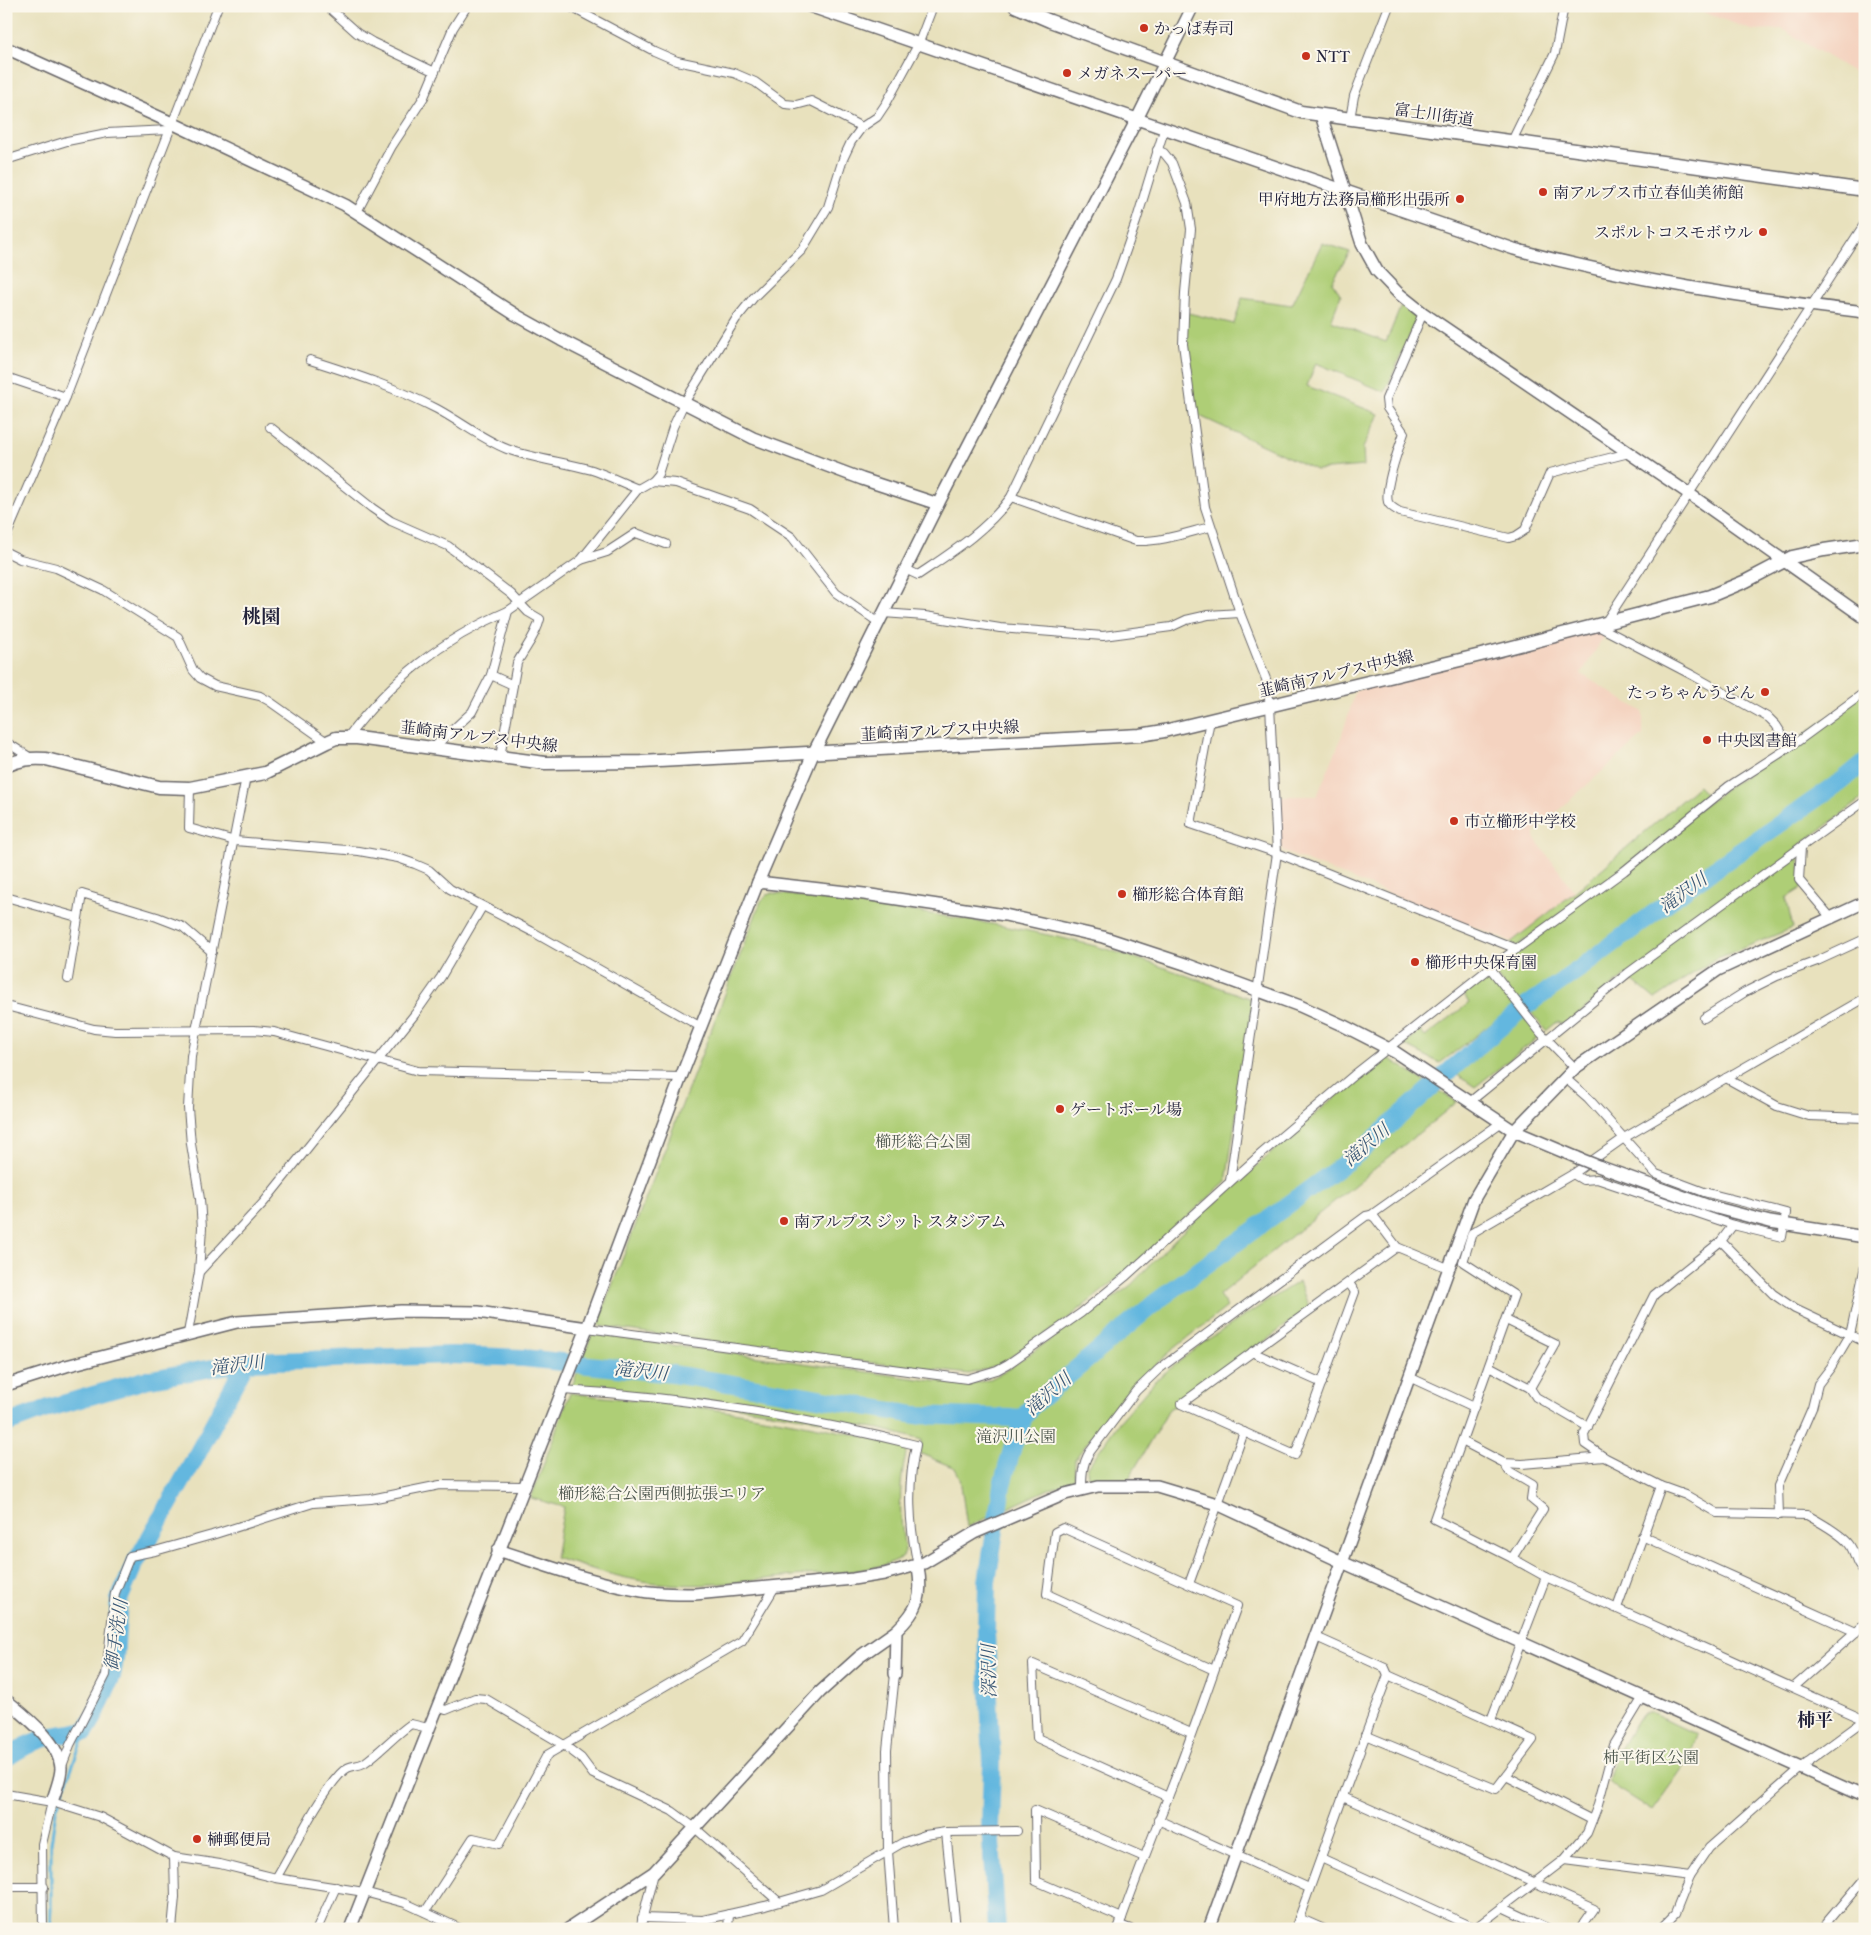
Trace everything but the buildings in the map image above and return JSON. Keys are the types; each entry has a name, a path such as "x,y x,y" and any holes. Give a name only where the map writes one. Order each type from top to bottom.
{"main road":[{"name":"富士川街道","path":"1015,6 1050,21 1301,112 1865,190"},
{"name":"韮崎南アルプス中央線","path":"6,766 31,758 46,759 159,787 190,788 265,773 336,738 357,738 545,763 581,763 651,762 813,754 1140,735 1164,732 1710,596 1746,581 1792,557 1865,544"}],"street":[{"path":"6,537 66,397 218,6"},
{"path":"327,6 357,33 435,72"},
{"path":"358,212 392,146 424,97 453,28 466,6"},
{"path":"568,6 677,61 734,73 755,82 784,104 796,105 811,101 862,127"},
{"path":"809,6 1164,130 1514,249 1616,274 1812,306 1865,312"},
{"path":"347,738 369,710 396,682 423,659 482,622 508,610 581,560 638,489 652,481 658,474 673,427 684,403 736,319 754,297 802,250 828,207 843,159 851,142 862,127 877,117 882,109 918,44 933,6"},
{"path":"350,1929 585,1331 758,882 813,754 880,618 1137,119 1193,6"},
{"path":"1350,119 1354,96 1389,6"},
{"path":"1512,141 1555,53 1564,6"},
{"path":"6,48 171,126 317,190 358,212 474,290 516,315 752,438 862,479 938,504"},
{"path":"1320,115 1362,244 1377,271 1398,293 1423,313 1629,453 1865,618"},
{"path":"6,160 67,140 107,133 171,126"},
{"path":"905,569 918,575 977,534 999,513 1011,498 1116,279 1136,222 1164,130"},
{"path":"1157,150 1164,153 1172,163 1187,203 1191,229 1185,293 1183,344 1205,507 1210,527 1240,613 1266,679 1270,705 1277,853 1230,1181"},
{"path":"1790,747 1776,725 1769,718 1600,624 1688,494 1865,223"},
{"path":"1423,313 1386,398 1387,408 1404,433 1393,464 1388,492 1388,502 1393,508 1400,512 1510,538 1525,530 1550,473 1629,453"},
{"path":"310,360 365,377 397,390 436,409 491,442 506,448 522,454 592,470 638,489"},
{"path":"6,377 66,397"},
{"path":"270,428 391,522 448,546 511,594 528,612 540,619 537,632 523,650 517,663 500,757"},
{"path":"652,481 676,483 750,509 792,537 836,593 880,618 925,616 1000,628 1103,636 1171,628 1186,620 1208,615 1240,613"},
{"path":"1011,498 1136,541 1162,539 1210,527"},
{"path":"581,560 607,552 636,534 666,544"},
{"path":"6,552 20,559 56,568 110,594 178,637 193,670 200,678 216,686 260,696 327,742"},
{"path":"433,748 472,712 491,675 508,610"},
{"path":"491,675 513,685"},
{"path":"6,1385 66,1366 188,1333 237,1322 401,1311 478,1312 585,1331 967,1379 997,1370 1081,1313 1118,1283 1230,1181 1327,1098 1392,1050 1490,968 1624,871 1729,786 1790,747 1865,692"},
{"path":"1210,720 1191,824 1277,853 1517,949"},
{"path":"6,742 31,758"},
{"path":"188,1333 199,1272 202,1228 188,1108 191,1056 235,841 246,777"},
{"path":"190,788 189,828 235,841 359,851 398,858 429,870 450,889 531,931 701,1027"},
{"path":"1468,1099 1626,975 1865,801"},
{"path":"1801,847 1799,880 1832,919"},
{"path":"758,882 864,894 1005,915 1103,937 1300,1006 1392,1050 1514,1130 1598,1166 1709,1206 1784,1225 1865,1237"},
{"path":"68,979 82,894 184,927 212,952"},
{"path":"6,897 77,917"},
{"path":"1209,1929 1474,1199 1514,1130 1574,1068 1718,970 1832,919 1865,902"},
{"path":"199,1272 264,1202 415,1014 441,977 482,907"},
{"path":"1704,1018 1745,992 1777,976 1817,961 1865,939"},
{"path":"1490,968 1542,1033 1574,1068"},
{"path":"1660,1929 1675,1914 1690,1876 1709,1848 1801,1767 1865,1720 1546,1577 1434,1519 1514,1295 1463,1262 1472,1232 1573,1174 1624,1138 1865,998"},
{"path":"6,1006 94,1029 115,1031 254,1030 274,1032 418,1071 681,1078"},
{"path":"1565,1078 1588,1098 1656,1174 1704,1192 1786,1213 1782,1237 1733,1226 1597,1179 1583,1180 1573,1174"},
{"path":"1726,1078 1777,1106 1809,1116 1865,1118"},
{"path":"1082,1490 1084,1462 1089,1453 1136,1391 1159,1369 1366,1216 1371,1215 1502,1122"},
{"path":"1371,1215 1397,1247 1448,1268"},
{"path":"1733,1226 1721,1241 1654,1295 1584,1434 1585,1444 1604,1457 1661,1486 1686,1495 1717,1513 1807,1515 1819,1521 1850,1544 1860,1568 1865,1571"},
{"path":"1721,1241 1773,1294 1795,1309 1865,1342"},
{"path":"1349,1283 1355,1292 1295,1455 1181,1404 1397,1247"},
{"path":"1779,1515 1778,1486 1812,1408 1818,1384 1831,1367 1850,1335 1865,1266"},
{"path":"1506,1320 1555,1344 1530,1388"},
{"path":"1252,1352 1322,1383"},
{"path":"1489,1366 1530,1388 1536,1397 1588,1426"},
{"path":"1409,1377 1474,1407"},
{"path":"562,1388 690,1402 858,1431 916,1445 909,1486 909,1516 921,1586 920,1597 906,1621 896,1631 859,1657 820,1692 654,1872 568,1929"},
{"path":"1189,1584 1244,1432"},
{"path":"1462,1441 1504,1463 1522,1464 1604,1457"},
{"path":"1504,1463 1509,1470 1533,1485 1531,1499 1543,1509 1512,1558"},
{"path":"43,1929 42,1844 61,1768 106,1675 115,1593 130,1556 155,1551 314,1503 371,1499 440,1485 523,1486"},
{"path":"498,1550 596,1581 642,1592 695,1594 853,1580 918,1566 967,1537 1024,1510 1065,1494 1098,1486 1157,1486 1217,1504 1865,1797"},
{"path":"1616,1608 1661,1486"},
{"path":"1120,1924 1168,1797 1214,1670 1237,1606 1063,1528 1055,1532 1047,1594 1214,1670"},
{"path":"1642,1536 1856,1632"},
{"path":"1491,1720 1546,1577"},
{"path":"425,1912 472,1838 499,1844 548,1755 742,1641 775,1587"},
{"path":"1794,1687 1865,1624"},
{"path":"894,1929 888,1851 887,1750 895,1674 896,1631"},
{"path":"1314,1636 1385,1668 1388,1675 1533,1740 1496,1789 1365,1735"},
{"path":"1168,1797 1037,1738 1033,1664 1191,1733"},
{"path":"1295,1929 1388,1675"},
{"path":"1321,1858 1475,1928 1564,1860 1587,1833 1598,1805 1614,1745 1643,1697"},
{"path":"437,1706 446,1710 475,1698 486,1699 564,1745 582,1758 593,1774 672,1811 695,1828 779,1902"},
{"path":"6,1700 37,1726 54,1749 61,1768"},
{"path":"276,1878 320,1802 339,1775 348,1766 362,1764 395,1735 411,1724 428,1728"},
{"path":"1506,1776 1592,1820"},
{"path":"6,1794 52,1802 100,1817 174,1857 220,1864 276,1878 364,1892 405,1903 461,1929"},
{"path":"1343,1797 1594,1909 1580,1929"},
{"path":"1130,1929 1036,1881 1035,1810 1144,1857"},
{"path":"1158,1820 1309,1888"},
{"path":"642,1918 703,1920 821,1890 902,1843 925,1835 946,1832 1017,1831"},
{"path":"946,1832 956,1929"},
{"path":"172,1929 174,1857"},
{"path":"1564,1860 1690,1876"},
{"path":"640,1929 654,1872"},
{"path":"1822,1929 1865,1878"},
{"path":"6,1887 44,1887"},
{"path":"317,1929 336,1887"},
{"path":"1502,1907 1549,1929"},
{"path":"728,1929 729,1914"},
{"path":"1299,1918 1324,1929"}],"shaded area":[{"path":"1687,6 1865,6 1865,79 1782,29 1751,30"},
{"path":"1598,627 1607,632 1581,674 1643,712 1643,735 1535,831 1535,839 1575,892 1512,942 1284,852 1280,844 1279,796 1317,796 1339,744 1356,690"}],"green space":[{"path":"1322,243 1350,252 1332,282 1341,295 1331,321 1386,342 1401,306 1418,316 1385,392 1316,363 1307,386 1379,414 1363,448 1364,466 1316,470 1191,412 1184,312 1234,324 1242,298 1292,305"},
{"path":"1865,692 1865,762 1540,996 1517,1002 1490,968 1726,789"},
{"path":"1865,765 1865,797 1798,846 1802,888 1786,898 1793,928 1713,960 1655,999 1626,975 1565,1025 1557,1022 1546,1031 1530,1011 1795,816 1799,820 1806,810"},
{"path":"1698,786 1710,799 1624,868 1516,946 1510,943 1575,892"},
{"name":"櫛形総合公園","path":"773,893 854,903 1015,928 1095,946 1172,970 1249,998 1253,1002 1226,1182 1121,1276 1066,1320 997,1366 969,1374 782,1352 600,1326 598,1322 761,901 767,895"},
{"path":"1489,975 1515,1006 1440,1063 1404,1045 1420,1031 1425,1037 1469,1003 1464,995"},
{"path":"1524,1016 1541,1035 1475,1087 1453,1072"},
{"name":"滝沢川公園","path":"1388,1058 1457,1102 1219,1295 1227,1307 1170,1352 1122,1397 1075,1459 1074,1481 1049,1489 967,1527 960,1478 955,1468 919,1453 922,1440 880,1429 687,1399 572,1386 592,1334 933,1381 971,1384 988,1380 1004,1372 1074,1323 1096,1311 1131,1285 1180,1234 1329,1102"},
{"path":"1299,1281 1309,1308 1181,1404 1170,1408 1128,1480 1096,1481 1088,1476 1087,1469 1091,1462 1120,1421 1157,1379 1204,1342"},
{"name":"櫛形総合公園西側拡張エリア","path":"570,1393 672,1404 771,1418 826,1428 908,1447 901,1486 904,1555 887,1564 848,1572 700,1585 640,1581 555,1558 564,1507 531,1498"},
{"name":"柿平街区公園","path":"1649,1712 1697,1735 1689,1759 1652,1811 1608,1782 1617,1755 1626,1739 1641,1715"}],"waterway":[{"name":"滝沢川","path":"997,1929 990,1827 992,1763 986,1632 987,1582 1002,1485 1013,1446 1024,1417 1031,1407 1157,1301 1360,1152 1455,1066 1522,1009 1582,967 1690,886 1843,780 1865,762"},
{"name":"滝沢川","path":"6,1424 49,1408 145,1380 246,1362 451,1355 524,1358 672,1374 915,1415 1024,1417"},
{"name":"御手洗川","path":"6,1758 25,1746 52,1736 85,1732 94,1717 112,1676 119,1600 134,1565 192,1464 246,1362"},
{"name":"御手洗川","path":"49,1929 51,1922 51,1843 56,1810 85,1732"}],"place":[{"name":"かっぱ寿司","path":"1144,28"},
{"name":"NTT","path":"1306,56"},
{"name":"メガネスーパー","path":"1067,73"},
{"name":"南アルプス市立春仙美術館","path":"1543,192"},
{"name":"甲府地方法務局櫛形出張所","path":"1460,199"},
{"name":"スポルトコスモボウル","path":"1763,232"},
{"name":"たっちゃんうどん","path":"1765,692"},
{"name":"中央図書館","path":"1707,740"},
{"name":"市立櫛形中学校","path":"1454,821"},
{"name":"櫛形総合体育館","path":"1122,894"},
{"name":"櫛形中央保育園","path":"1415,962"},
{"name":"ゲートボール場","path":"1060,1109"},
{"name":"南アルプス ジット スタジアム","path":"784,1221"},
{"name":"榊郵便局","path":"197,1839"}],"district":[{"name":"桃園","path":"261,616"},
{"name":"柿平","path":"1815,1720"}],"water label":[{"name":"深沢川","path":"989,1671"}]}
